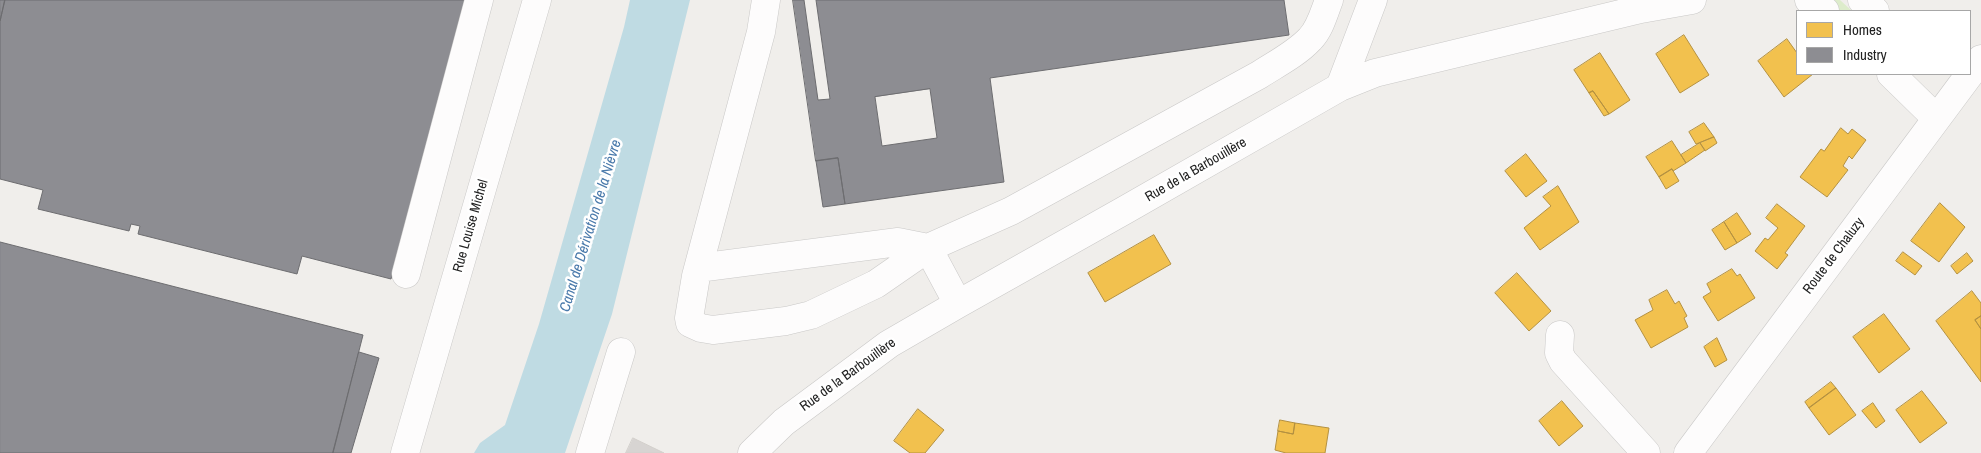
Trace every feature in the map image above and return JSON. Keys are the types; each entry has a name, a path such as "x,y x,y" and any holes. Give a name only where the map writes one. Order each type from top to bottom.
{"street":[{"path":"406,274 479,0"},
{"name":"Rue Louise Michel","path":"405,453 538,0"},
{"path":"766,0 761,32 698,268 689,318 690,322 700,328 713,330 786,321 811,315 876,284 928,248 1011,211 1259,75 1297,50 1311,38 1318,27 1329,0"},
{"path":"1340,87 1373,0"},
{"name":"Rue de la Barbouillère","path":"752,453 784,422 889,344 1340,87 1384,71 1640,9 1692,0"},
{"path":"1809,0 1824,10"},
{"path":"1862,0 1874,10"},
{"name":"Route de Chaluzy","path":"1971,67 1981,59"},
{"path":"1892,75 1936,118"},
{"name":"Route de Chaluzy","path":"1688,453 1936,118 1956,79"},
{"path":"698,268 887,242 898,242 928,248"},
{"path":"928,248 958,304"},
{"path":"1560,335 1559,354 1563,362 1646,453"},
{"path":"590,453 621,352"}],"green space":[{"path":"1821,0 1840,0 1851,10 1833,10"}],"water":[{"name":"Canal de Dérivation de la Nièvre","path":"630,0 690,0 612,314 565,453 474,453 480,443 505,425 539,324 624,27"}],"building: Homes":[{"path":"1684,35 1709,75 1680,93 1656,54"},
{"path":"1787,39 1796,52 1796,75 1812,75 1784,97 1758,61"},
{"path":"1600,53 1630,100 1609,114 1593,91 1589,93 1574,70"},
{"path":"1593,91 1609,114 1604,116 1589,93"},
{"path":"1704,123 1714,137 1696,144 1689,132"},
{"path":"1841,128 1848,134 1852,129 1866,140 1852,159 1849,156 1843,166 1848,170 1827,197 1800,177 1821,149 1824,151"},
{"path":"1714,137 1717,143 1705,151 1700,143"},
{"path":"1672,141 1686,163 1659,177 1646,157"},
{"path":"1700,143 1705,150 1686,163 1681,155"},
{"path":"1526,154 1547,181 1526,197 1505,171"},
{"path":"1672,169 1679,181 1666,189 1659,177"},
{"path":"1558,186 1579,222 1540,250 1524,228 1551,206 1543,197"},
{"path":"1940,203 1965,227 1939,262 1911,241"},
{"path":"1777,204 1805,226 1785,253 1788,255 1777,269 1755,251 1765,238 1768,240 1778,228 1766,218"},
{"path":"1737,213 1751,234 1737,243 1724,222"},
{"path":"1724,222 1737,243 1725,250 1712,230"},
{"path":"1154,235 1171,264 1105,302 1088,273"},
{"path":"1903,252 1922,266 1915,275 1896,261"},
{"path":"1967,253 1973,261 1957,274 1951,266"},
{"path":"1732,269 1737,276 1740,274 1755,298 1718,321 1703,297 1711,292 1707,284"},
{"path":"1517,273 1551,311 1529,331 1495,293"},
{"path":"1667,290 1675,304 1679,301 1687,316 1684,318 1688,327 1651,348 1635,320 1653,310 1649,300"},
{"path":"1972,291 1981,303 1981,316 1975,320 1981,329 1981,382 1936,321"},
{"path":"1884,314 1910,349 1879,373 1853,337"},
{"path":"1981,316 1981,329 1975,320"},
{"path":"1717,338 1727,360 1715,367 1704,347"},
{"path":"1831,382 1836,388 1809,408 1805,402"},
{"path":"1836,388 1856,415 1829,435 1809,408"},
{"path":"1922,391 1947,423 1920,443 1896,410"},
{"path":"1562,401 1583,426 1559,446 1539,421"},
{"path":"1873,403 1885,421 1876,428 1862,411"},
{"path":"918,409 944,430 925,453 910,453 894,441"},
{"path":"1280,420 1295,423 1293,434 1278,431"},
{"path":"1295,423 1329,428 1325,453 1286,453 1275,450 1278,431 1293,434"}],"building: Industry":[{"path":"0,0 5,0 0,21"},
{"path":"5,0 465,0 391,279 302,256 297,274 138,234 140,226 131,224 129,231 38,209 43,190 0,179 0,22"},
{"path":"793,0 804,0 818,100 830,99 816,0 1284,0 1289,35 990,78 1004,182 845,204 838,158 816,161","holes":["930,89 937,138 882,146 875,97"]},
{"path":"838,158 845,204 823,207 816,161"},
{"path":"0,242 363,335 333,453 0,453"},
{"path":"359,352 379,358 351,453 333,453"}],"building: Other":[{"path":"633,438 664,453 626,453"}]}
